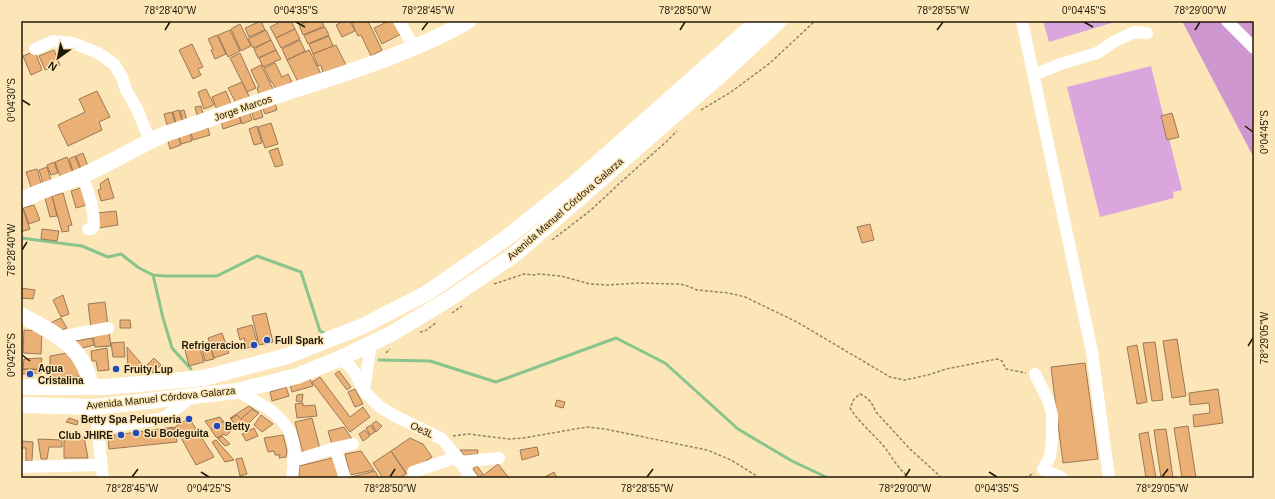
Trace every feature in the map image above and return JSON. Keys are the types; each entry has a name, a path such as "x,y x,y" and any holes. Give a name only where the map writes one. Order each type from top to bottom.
{"main road":[{"name":"Jorge Marcos","path":"21,200 82,176 150,141 289,92 367,67 414,47 468,21"},
{"name":"Avenida Manuel Córdova Galarza","path":"24,384 91,387 204,378 287,356 363,326 427,293 505,240 576,182 758,21"},
{"name":"Avenida Manuel Córdova Galarza","path":"21,405 95,407 237,391 296,376 339,359 391,334 450,299 514,255 725,71 779,21"},
{"path":"715,59 725,71"},
{"path":"21,315 60,337 69,345 80,358 89,374 91,387"}],"street":[{"path":"400,21 414,47"},
{"path":"1022,21 1092,352 1109,478"},
{"path":"1227,21 1254,48"},
{"path":"1034,75 1060,64 1097,53 1115,41 1135,32 1147,33"},
{"path":"35,49 53,41 73,43 98,53 114,64 122,77 126,90 137,109 150,141"},
{"path":"82,176 87,188 94,217 94,226 92,229 88,229"},
{"path":"60,337 108,328"},
{"path":"364,391 371,343"},
{"name":"Oe3L","path":"339,359 350,365 364,391 380,407 442,439 471,478"},
{"path":"1035,374 1049,402 1052,415 1050,457 1043,469 1062,478"},
{"path":"237,391 269,408 287,426 293,442 294,461 292,478"},
{"path":"97,429 159,419 167,416 191,397"},
{"path":"95,407 103,478"},
{"path":"294,461 353,444"},
{"path":"335,448 345,478"},
{"path":"413,472 458,460 499,458"},
{"path":"21,467 101,466"}],"path":[{"path":"700,110 731,92 770,63 814,21"},
{"path":"552,240 591,210 680,128"},
{"path":"493,284 524,274 540,274 561,276 590,284 685,284 697,290 729,293 745,297 797,322 890,377 905,380 946,369 997,359 1002,361 1006,369 1035,374"},
{"path":"489,285 494,281"},
{"path":"450,314 455,312 464,304"},
{"path":"418,333 425,331 438,321"},
{"path":"386,353 393,346"},
{"path":"910,478 903,474 885,448 857,418 850,408 854,399 860,394 868,398 876,412 909,448 942,478"},
{"path":"442,439 468,434 509,439 587,427 599,428 707,450 730,460 760,478"}],"shaded area":[{"path":"1043,21 1118,21 1049,42"},
{"path":"1182,21 1254,21 1254,158"},
{"path":"1151,66 1182,190 1173,192 1174,198 1100,217 1067,87"}],"building":[{"path":"261,21 265,30 249,37 245,28"},
{"path":"282,21 291,21 295,29 276,38 270,27"},
{"path":"309,21 322,21 324,26 303,35 299,25"},
{"path":"344,21 350,21 355,31 342,37 336,25"},
{"path":"351,21 368,21 382,50 371,56 361,35 358,36"},
{"path":"389,21 394,21 401,34 382,44 374,28"},
{"path":"240,24 251,46 241,51 231,29"},
{"path":"325,27 329,35 308,44 304,35"},
{"path":"295,29 300,39 281,48 276,38"},
{"path":"230,30 240,51 228,57 218,35"},
{"path":"266,30 271,40 253,48 248,39"},
{"path":"217,35 226,54 215,59 211,50 213,49 208,39"},
{"path":"329,36 333,46 313,54 309,44"},
{"path":"271,40 276,50 258,58 254,49"},
{"path":"300,40 305,51 287,60 282,49"},
{"path":"192,44 203,67 198,69 201,75 193,79 179,50"},
{"path":"336,45 346,65 323,73 321,65 318,66 313,54"},
{"path":"54,50 60,65 45,70 39,56"},
{"path":"276,50 281,59 263,67 259,58"},
{"path":"309,50 321,74 298,82 287,60"},
{"path":"35,51 42,70 31,75 23,56"},
{"path":"240,53 256,88 247,92 230,58"},
{"path":"275,63 282,77 288,74 292,82 276,90 264,68"},
{"path":"261,65 273,89 259,95 257,88 259,87 251,70"},
{"path":"242,82 250,98 237,105 228,88"},
{"path":"206,89 214,105 204,109 198,92"},
{"path":"97,91 110,117 99,122 102,130 68,146 58,125 85,112 79,99"},
{"path":"226,91 231,104 217,110 212,97"},
{"path":"275,103 277,110 265,114 262,107"},
{"path":"201,106 203,114 197,115 195,107"},
{"path":"260,107 263,117 254,120 251,110"},
{"path":"179,110 182,122 176,123 173,112"},
{"path":"184,110 187,120 183,121 180,111"},
{"path":"249,111 252,120 242,124 239,114"},
{"path":"172,112 175,123 167,125 164,114"},
{"path":"1172,113 1179,137 1167,140 1161,116"},
{"path":"239,115 241,123 223,129 221,121"},
{"path":"271,123 278,144 265,148 258,127"},
{"path":"207,125 210,135 193,140 190,130"},
{"path":"257,126 262,143 254,145 249,129"},
{"path":"189,131 192,141 181,144 178,134"},
{"path":"178,135 181,145 170,149 167,138"},
{"path":"278,148 283,165 275,167 269,151"},
{"path":"83,153 88,166 81,169 76,156"},
{"path":"75,156 81,171 74,174 69,159"},
{"path":"67,157 73,173 61,178 55,162"},
{"path":"54,162 58,173 51,175 47,165"},
{"path":"47,167 52,184 44,186 39,170"},
{"path":"37,169 42,186 32,190 26,172"},
{"path":"108,178 114,198 101,201 98,190 101,189 100,184"},
{"path":"84,187 90,204 76,208 71,191"},
{"path":"63,193 72,225 68,226 69,231 62,232 52,196"},
{"path":"52,196 57,216 50,217 45,198"},
{"path":"34,205 40,220 29,224 23,208"},
{"path":"23,209 30,229 21,232 21,210"},
{"path":"116,211 118,225 99,228 97,213"},
{"path":"870,224 874,240 862,243 857,227"},
{"path":"42,229 59,231 57,241 41,239"},
{"path":"21,288 35,290 33,299 21,298"},
{"path":"63,295 69,314 61,317 53,300"},
{"path":"105,302 108,326 91,328 88,304"},
{"path":"266,313 273,342 259,345 252,316"},
{"path":"61,318 67,328 55,333 50,323"},
{"path":"120,320 130,320 131,328 120,328"},
{"path":"252,325 258,345 247,348 244,338 240,340 237,329"},
{"path":"24,330 42,331 41,354 23,353"},
{"path":"109,332 111,346 95,347 93,335"},
{"path":"222,333 229,353 214,358 208,338"},
{"path":"92,338 94,345 75,350 69,342"},
{"path":"1177,339 1186,396 1172,398 1163,341"},
{"path":"124,342 125,357 113,357 111,343"},
{"path":"198,342 204,362 189,366 184,346"},
{"path":"209,342 214,359 205,361 201,345"},
{"path":"1155,342 1163,400 1152,401 1143,343"},
{"path":"1137,345 1147,402 1137,404 1127,347"},
{"path":"127,347 145,368 128,371"},
{"path":"107,348 109,370 98,371 96,361 92,361 91,351"},
{"path":"67,353 72,361 75,361 81,376 50,378 50,356"},
{"path":"42,358 40,369 23,369 24,359"},
{"path":"154,358 161,365 153,373 146,366"},
{"path":"1085,363 1098,459 1063,463 1051,367"},
{"path":"23,369 41,370 41,373 22,374"},
{"path":"339,371 351,387 347,390 335,374"},
{"path":"320,377 350,417 363,407 370,417 350,432 312,382"},
{"path":"310,379 313,386 292,392 290,385"},
{"path":"286,387 289,396 272,401 270,392"},
{"path":"355,389 363,404 355,407 348,392"},
{"path":"1218,389 1223,423 1194,427 1193,415 1210,413 1209,403 1190,405 1189,393"},
{"path":"303,394 302,402 296,401 297,395"},
{"path":"557,400 565,402 563,408 555,406"},
{"path":"303,403 303,406 315,405 317,416 297,418 295,404"},
{"path":"249,406 259,413 249,423 251,425 241,431 230,418"},
{"path":"252,409 259,413 249,423 251,425 241,431 231,419 237,415 241,419"},
{"path":"261,415 273,424 262,432 254,425"},
{"name":"Betty","path":"220,417 231,431 226,436 224,434 217,438 205,421"},
{"path":"69,418 78,421 77,425 66,422"},
{"path":"189,418 214,457 196,465 175,427"},
{"path":"312,418 320,449 303,453 295,422"},
{"name":"Betty","path":"223,421 231,431 226,436 224,434 217,438 211,430"},
{"path":"376,421 382,426 376,432 372,424"},
{"path":"371,425 375,432 370,435 366,428"},
{"path":"1188,426 1196,478 1182,478 1174,428"},
{"path":"174,427 177,442 109,449 108,436"},
{"path":"344,427 354,442 333,448 328,431"},
{"path":"173,428 174,434 166,436 164,430"},
{"path":"254,428 258,436 246,441 242,434"},
{"path":"1166,429 1173,478 1161,478 1154,430"},
{"path":"365,430 370,436 363,441 359,434"},
{"path":"1148,432 1156,478 1146,478 1139,434"},
{"path":"283,435 287,451 286,457 279,458 280,455 275,455 274,451 268,452 264,438"},
{"path":"222,436 230,444 225,446 218,439"},
{"path":"84,437 88,458 64,458 64,440"},
{"path":"410,438 423,444 432,457 407,474 391,451"},
{"path":"38,439 62,440 62,447 49,447 47,459 41,459"},
{"path":"216,440 234,460 225,462 212,442"},
{"path":"21,441 33,442 32,461 26,461 26,448 21,448"},
{"path":"537,447 539,455 522,460 520,450"},
{"path":"460,450 478,450 477,455 465,456"},
{"path":"361,451 374,470 350,475 345,454"},
{"path":"391,451 406,474 399,478 383,478 373,463"},
{"path":"336,457 341,478 299,478 299,466"},
{"path":"242,458 247,474 240,476 236,459"},
{"path":"498,464 509,478 480,478"},
{"path":"477,466 483,474 479,477 473,469"},
{"path":"375,471 379,478 351,478 351,477"},
{"path":"554,472 557,478 543,478"}],"waterway":[{"path":"21,238 82,246 108,257 121,254 139,268 153,275 164,276 217,276 257,256 301,272 320,331 324,333"},
{"path":"153,275 172,348 191,369"},
{"path":"379,360 430,361 496,382 616,338 665,363 738,429 792,461 828,478"}],"place":[{"name":"Full Spark","path":"267,340"},
{"name":"Refrigeracion","path":"254,345"},
{"name":"Fruity Lup","path":"116,369"},
{"name":"Agua Cristalina","path":"30,374"},
{"name":"Betty Spa Peluqueria","path":"189,419"},
{"name":"Betty","path":"217,426"},
{"name":"Su Bodeguita","path":"136,433"},
{"name":"Club JHIRE","path":"121,435"}]}
